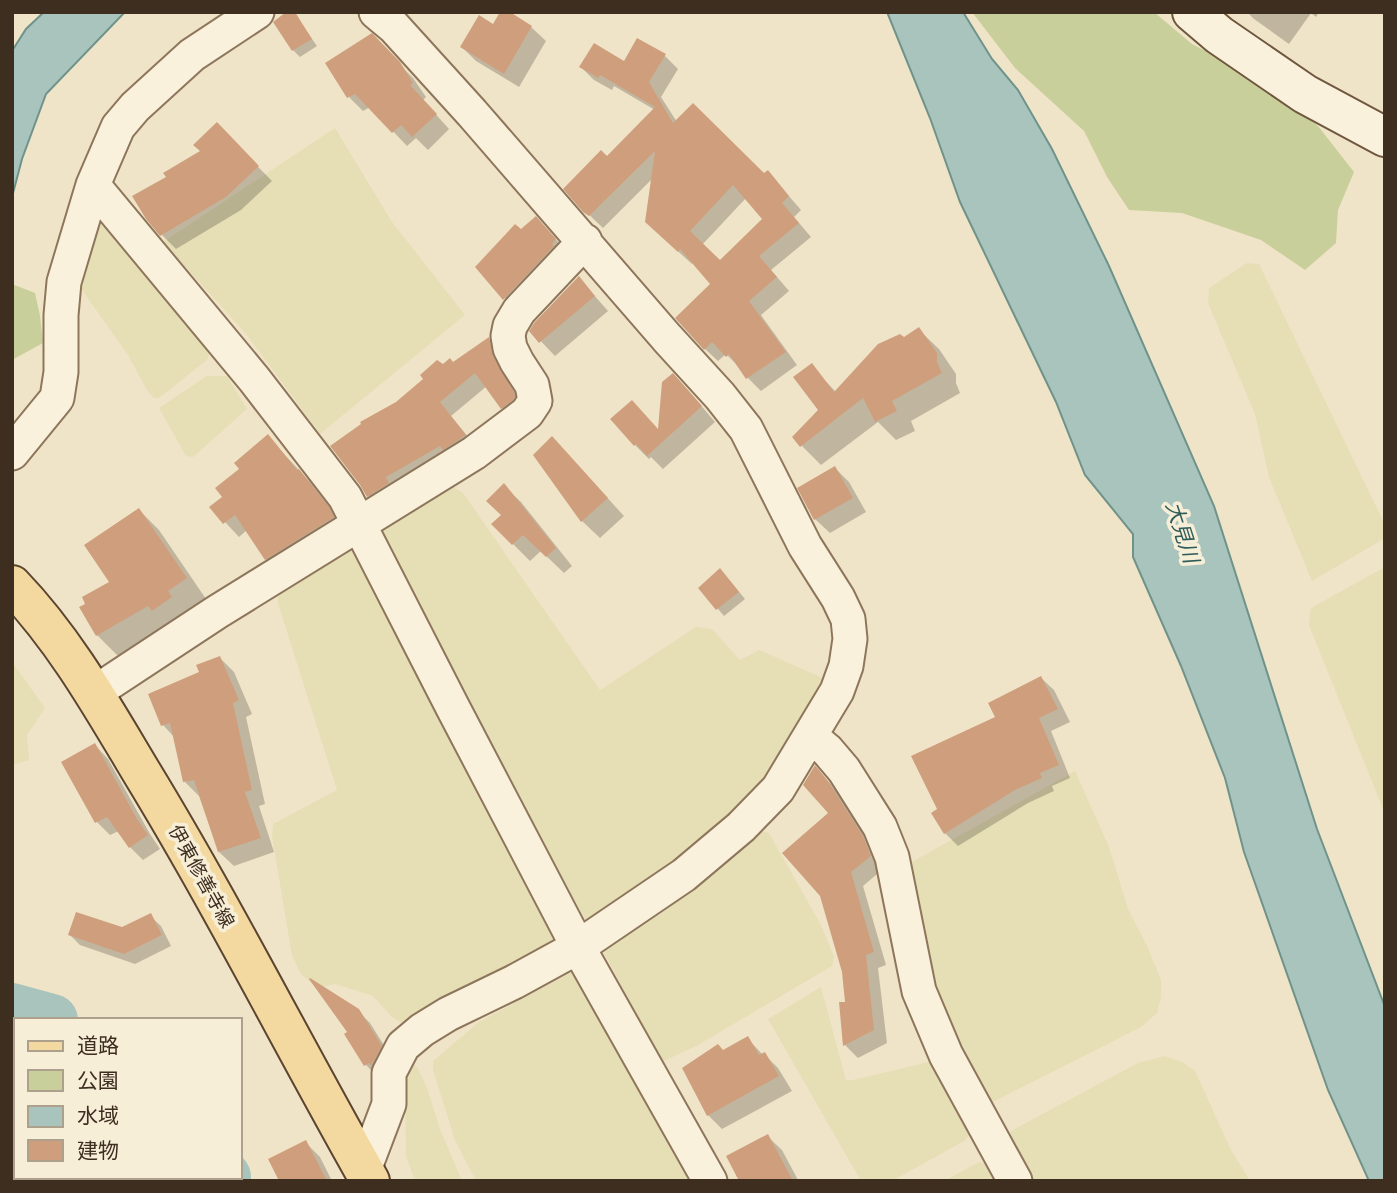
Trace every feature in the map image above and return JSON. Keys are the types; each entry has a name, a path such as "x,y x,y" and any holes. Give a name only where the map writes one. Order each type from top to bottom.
{"main road":[{"name":"伊東修善寺線","path":"12,585 35,609 94,693 170,818 367,1175"}],"street":[{"path":"12,453 57,398 61,372 64,282 93,185 118,127 135,107 192,55 257,12"},
{"path":"367,1175 389,1104 389,1073 403,1046 448,1014 578,947 684,875 741,827 778,789 837,691 846,666 850,639 848,619 838,598 805,547 746,429 412,46 376,12"},
{"path":"1192,12 1219,35 1305,94 1385,137"},
{"path":"93,185 254,379 345,497 578,947 710,1181"},
{"path":"94,693 217,612 474,453 527,413 535,401 532,385 510,348 510,326 519,311 584,242"},
{"path":"810,736 827,750 844,770 880,827 892,857 919,991 946,1055 1015,1181"}],"shaded area":[{"path":"335,128 392,222 465,315 320,434 247,335 163,242"},
{"path":"103,216 139,255 209,351 208,359 159,398 154,398 147,390 128,355 82,290 82,273 96,219"},
{"path":"1247,263 1259,264 1385,525 1385,538 1312,581 1269,477 1255,414 1208,303 1209,288"},
{"path":"207,376 227,376 247,409 193,457 186,456 159,408"},
{"path":"448,484 463,493 600,690 696,627 712,629 740,660 759,650 825,679 767,782 696,847 592,920 585,919 530,821 376,526"},
{"path":"350,542 558,940 549,949 420,1011 405,1025 392,1017 373,996 335,984 317,988 301,974 292,956 272,836 273,824 337,790 278,603 277,586"},
{"path":"1385,567 1385,814 1309,625 1311,608"},
{"path":"12,662 45,708 27,735 29,760 12,765"},
{"path":"1075,771 1109,847 1128,909 1161,980 1161,998 1157,1013 1141,1027 989,1104 941,1016 930,974 912,862"},
{"path":"761,831 769,833 821,925 834,957 832,966 698,1045 662,1062 604,953 605,944 661,914"},
{"path":"572,972 695,1181 476,1181 455,1140 433,1070 433,1061 479,1022"},
{"path":"821,987 846,1080 933,1061 971,1133 964,1141 892,1181 861,1181 768,1019"},
{"path":"12,1039 14,1179 186,1179 185,1181 12,1181"},
{"path":"1165,1056 1182,1062 1195,1071 1230,1148 1250,1181 1029,1181 1007,1139 1011,1131 1138,1063"},
{"path":"408,1063 413,1063 419,1070 462,1181 415,1181 406,1156 405,1081"},
{"path":"979,1162 987,1164 996,1181 944,1181"}],"green space":[{"path":"972,12 1154,12 1192,44 1268,83 1318,126 1354,172 1338,210 1336,243 1305,270 1261,240 1182,213 1129,210 1107,177 1084,131 1015,68"},
{"path":"12,284 35,293 43,343 12,360"}],"water":[{"path":"44,12 125,12 46,94 22,159 12,197 12,51 26,29"},
{"name":"大見川","path":"887,12 963,12 992,59 1018,90 1052,149 1109,266 1214,506 1317,829 1385,1007 1385,1181 1369,1181 1328,1090 1244,852 1225,778 1181,666 1133,557 1133,534 1085,475 1056,402 960,202 930,118"}],"building":[{"path":"286,12 295,12 312,39 292,51 273,22"},
{"path":"500,12 510,12 532,26 504,74 460,47 479,15 493,24"},
{"path":"372,33 400,62 413,83 410,85 437,114 412,137 401,125 392,133 355,94 347,98 325,63"},
{"path":"637,38 666,54 649,82 673,123 693,103 764,173 768,170 789,196 782,203 799,223 759,256 777,277 749,301 786,352 746,379 729,354 726,357 712,342 704,350 675,318 710,284 680,249 678,252 645,222 655,151 589,216 563,189 601,150 607,156 655,107 600,75 598,78 579,67 594,43 624,61","holes":["733,185 762,219 720,260 690,231"]},
{"path":"217,122 259,166 226,197 160,236 132,196 166,177 163,173 200,151 193,145"},
{"path":"536,216 556,239 552,244 554,246 503,300 475,267 515,224 521,229"},
{"path":"579,276 595,296 539,343 529,331"},
{"path":"919,327 937,353 937,362 942,373 892,401 897,411 875,422 863,398 800,447 792,437 818,410 793,377 812,363 834,392 878,344 900,334 904,337"},
{"path":"489,337 493,356 514,392 513,400 501,409 475,373 440,402 466,435 443,450 440,446 386,477 389,483 367,497 330,446 361,424 360,422 396,402 423,379 420,375 437,360 443,364 450,358 453,362"},
{"path":"673,373 702,406 647,456 636,444 634,446 610,419 632,400 658,429 662,382"},
{"path":"268,434 297,470 299,469 334,517 265,560 235,515 223,524 209,507 222,497 215,488 239,469 234,463"},
{"path":"552,436 608,498 581,522 533,455"},
{"path":"835,466 853,498 814,520 797,488"},
{"path":"504,483 556,548 546,557 523,535 512,545 491,524 501,515 486,501"},
{"path":"139,508 187,578 168,591 172,597 152,611 148,606 96,636 79,607 85,604 82,597 109,582 84,545"},
{"path":"720,568 739,592 716,610 698,588"},
{"path":"220,656 239,700 233,703 252,790 245,792 261,838 218,852 194,780 183,782 170,723 161,726 148,694 199,672 196,665"},
{"path":"1041,676 1058,709 1039,718 1059,765 1040,773 1042,778 1015,790 944,834 931,813 937,809 911,756 995,717 988,703"},
{"path":"95,743 148,835 129,848 107,817 95,823 61,762"},
{"path":"815,765 863,836 871,856 851,872 874,952 866,955 874,1030 843,1046 839,1002 845,1002 842,972 820,896 782,853 828,813 803,785"},
{"path":"76,912 122,927 151,913 162,935 124,954 68,935"},
{"path":"310,978 359,1009 382,1046 371,1066 369,1063 364,1066 344,1034 347,1032"},
{"path":"748,1036 759,1055 765,1052 779,1076 707,1116 682,1068 718,1044 723,1050"},
{"path":"768,1134 793,1181 739,1181 726,1156"},
{"path":"306,1140 327,1181 279,1181 268,1159"}],"waterway":[{"path":"12,1009 45,1018"}]}
